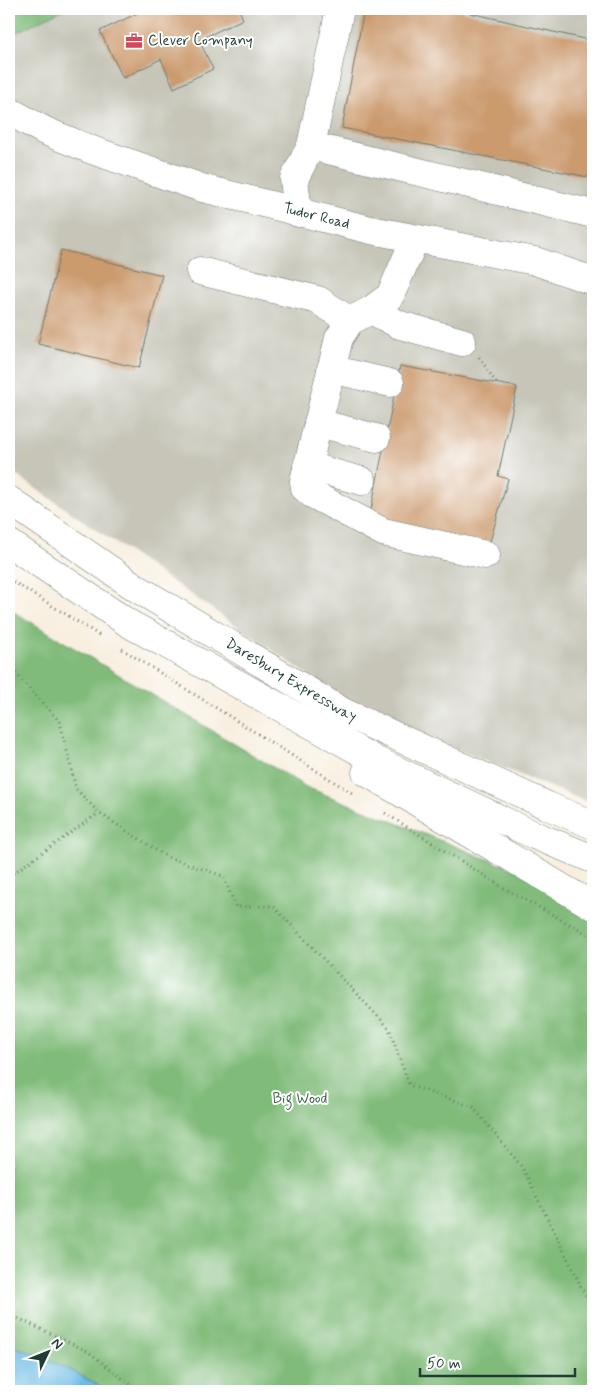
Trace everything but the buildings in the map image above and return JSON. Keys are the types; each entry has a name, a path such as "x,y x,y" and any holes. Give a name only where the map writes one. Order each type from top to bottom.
{"main road":[{"path":"298,213 294,179 312,146 340,9"},
{"name":"Tudor Road","path":"9,111 44,131 92,150 202,188 371,230 535,261 593,281"},
{"path":"312,146 593,214"},
{"path":"415,239 390,296 361,315 339,338 307,466 304,480 305,488 312,494 372,527 394,535 486,555"},
{"path":"200,271 318,300 361,315 469,347"},
{"path":"331,369 390,384"},
{"path":"318,423 376,438"},
{"path":"307,466 362,481"},
{"name":"Daresbury Expressway","path":"9,500 138,590 343,712 593,825"},
{"name":"Daresbury Expressway","path":"9,543 118,637 534,835 593,859"},
{"path":"118,637 403,795 593,906"}],"path":[{"path":"469,347 497,384"},
{"path":"9,579 118,637 353,793"},
{"path":"9,666 60,722 76,789 99,813 167,857 223,876 236,907 273,906 389,1028 409,1085 473,1107 522,1167 593,1310"},
{"path":"378,809 504,888 593,937"},
{"path":"9,876 99,813"},
{"path":"9,1314 87,1351 139,1391"}],"shaded area":[{"path":"64,9 593,9 593,804 363,712 9,470 9,36"}],"green space":[{"path":"9,9 64,9 9,36"},
{"name":"Big Wood","path":"9,609 306,787 593,901 593,1391 108,1391 60,1365 9,1345"}],"water":[{"path":"9,1345 60,1365 108,1391 9,1391"}],"place":[{"name":"Clever Company","path":"134,41"}]}
